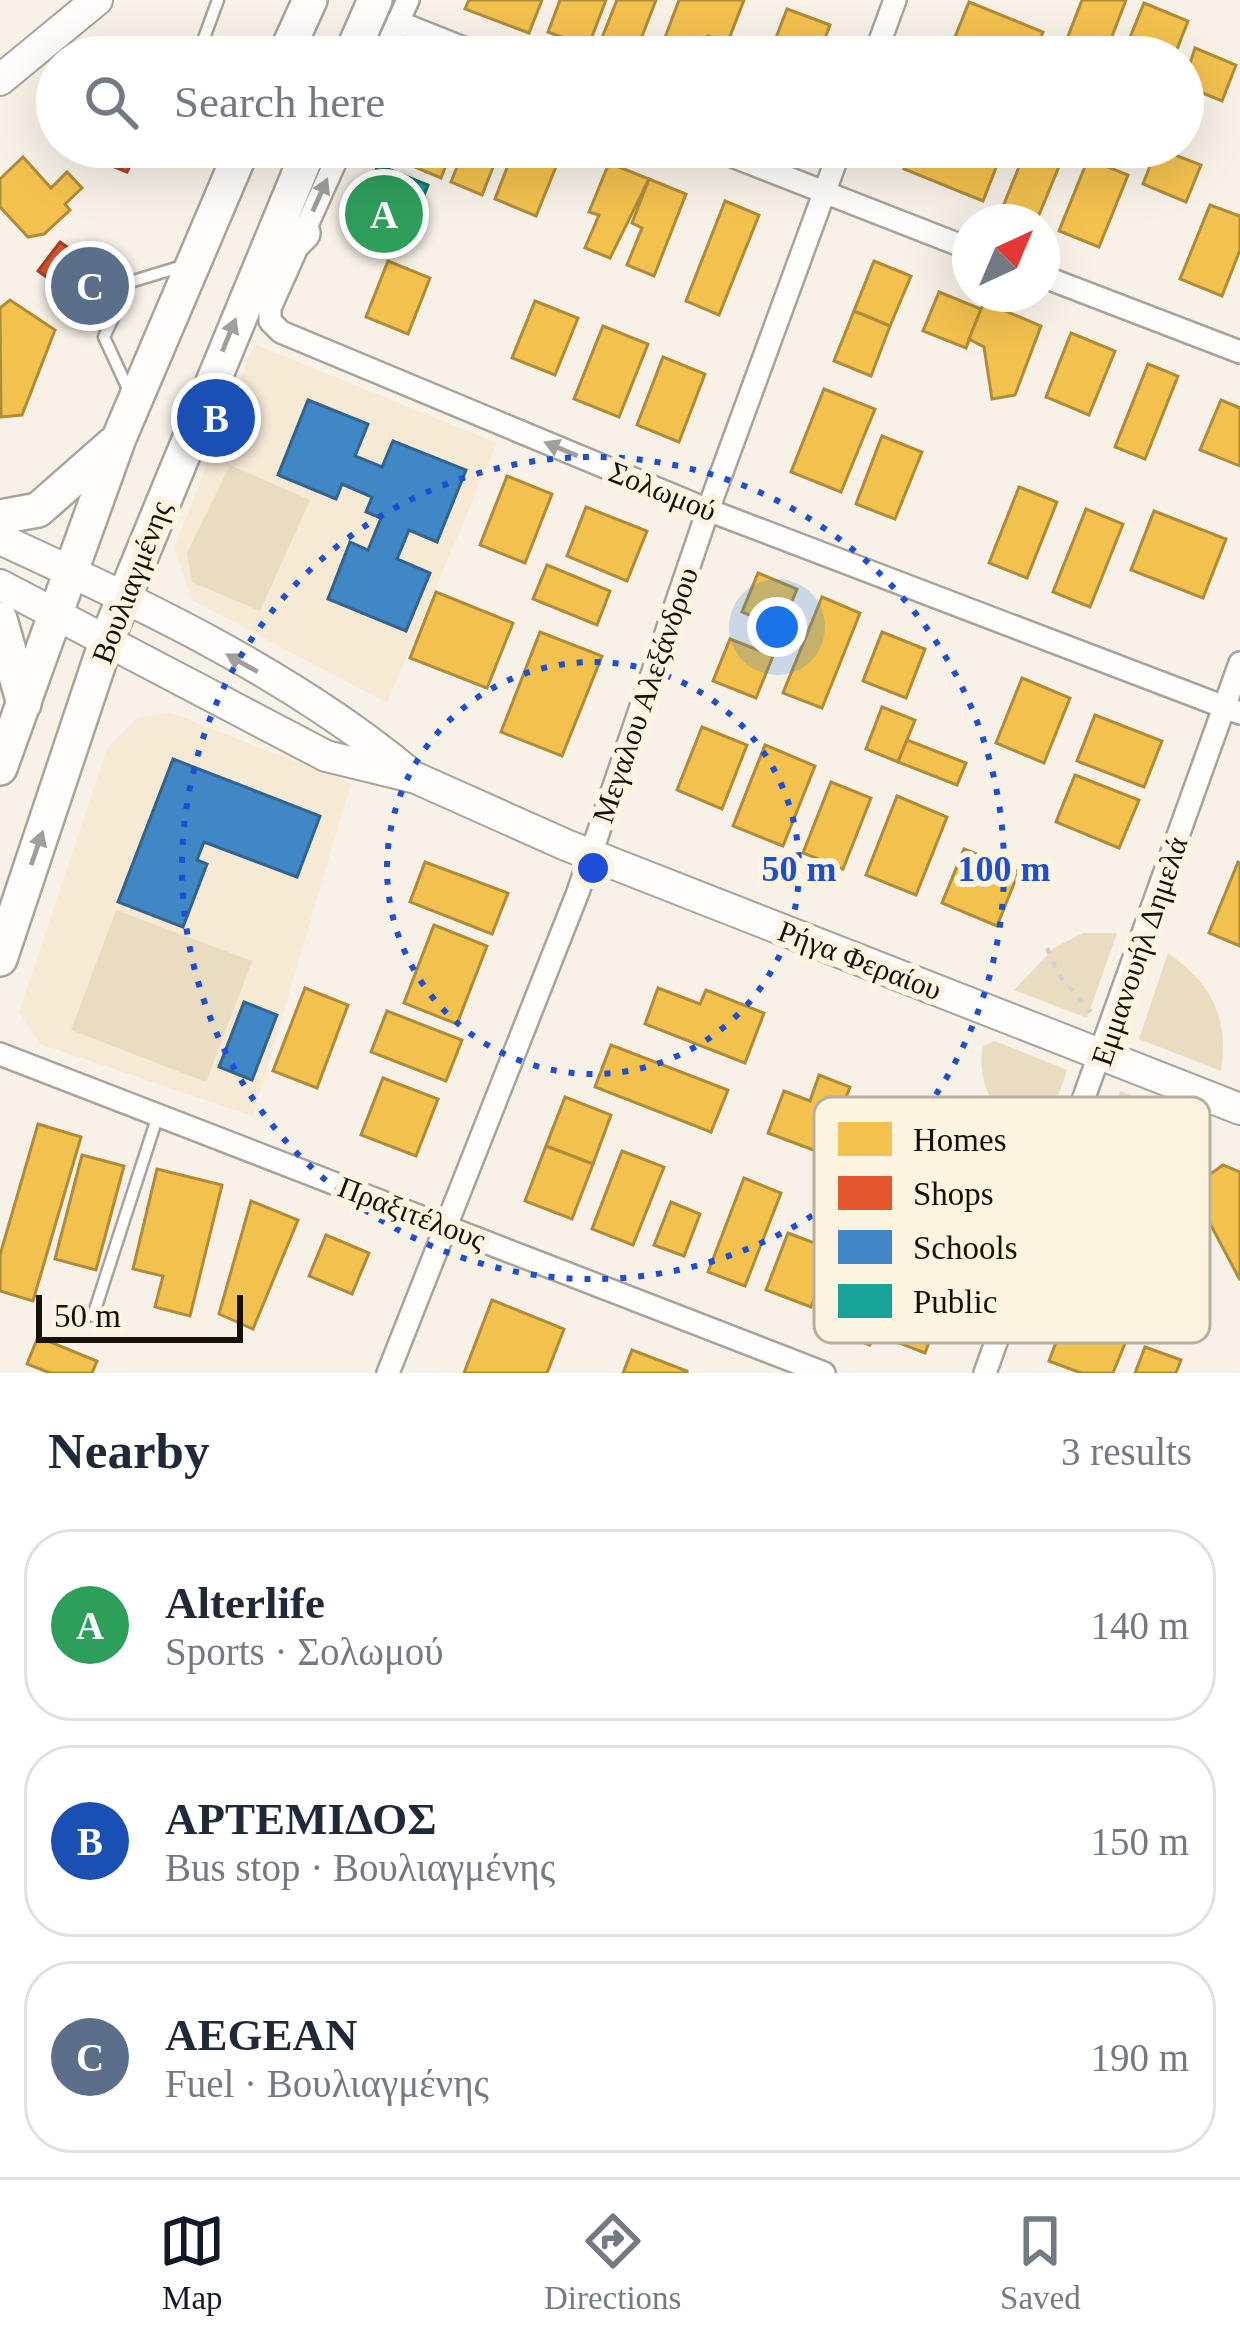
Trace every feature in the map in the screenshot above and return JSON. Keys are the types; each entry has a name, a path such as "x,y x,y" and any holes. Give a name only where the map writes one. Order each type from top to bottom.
{"main road":[{"path":"294,36 310,0"},
{"path":"367,36 387,11"},
{"name":"Βουλιαγμένης","path":"0,768 119,438 233,168"},
{"name":"Βουλιαγμένης","path":"0,958 107,639 301,168"},
{"path":"248,288 303,233"},
{"path":"0,518 38,510 119,438"},
{"path":"0,619 24,704"}],"street":[{"path":"53,36 97,0"},
{"path":"387,11 409,0"},
{"path":"882,36 895,0"},
{"path":"387,11 441,36"},
{"path":"0,80 36,50"},
{"name":"Σολωμού","path":"332,168 271,308 270,321 281,332 708,510 1232,710"},
{"path":"762,168 952,242"},
{"name":"Μεγαλου Αλεξάνδρου","path":"388,1373 590,855 708,510 833,168"},
{"path":"1060,283 1240,352"},
{"name":"Ρήγα Φεραίου","path":"0,539 345,720 416,778"},
{"name":"Ρήγα Φεραίου","path":"0,585 326,756 416,778 590,855 1107,1044 1240,1109"},
{"name":"Εμμανουήλ Δημελά","path":"1087,1097 1232,710 1240,663"},
{"name":"Πραξιτέλους","path":"0,1054 824,1373"},
{"name":"Εμμανουήλ Δημελά","path":"985,1373 996,1343"}],"lane":[{"path":"205,36 218,0"},
{"path":"134,401 104,337 130,282 189,264"},
{"path":"93,1316 158,1115"}],"path":[{"path":"1047,948 1107,1044"}],"shaded area":[{"path":"254,344 497,443 387,703 192,600 174,549"},
{"path":"230,465 310,500 260,611 192,582 187,553"},
{"path":"171,713 351,783 253,1116 40,1044 19,1012 107,748 138,717"},
{"path":"116,910 252,961 206,1082 71,1030"},
{"path":"1083,933 1117,933 1087,1018 1014,990 1054,948"},
{"path":"1168,953 1196,977 1214,1004 1222,1035 1221,1071 1139,1039"},
{"path":"995,1041 1067,1070 1058,1097 990,1097 983,1077 983,1046"}],"building: Homes":[{"path":"469,0 542,0 529,33 465,9"},
{"path":"560,0 606,0 592,36 548,32"},
{"path":"617,0 656,0 642,36 603,36"},
{"path":"679,0 744,0 730,36 666,36"},
{"path":"1082,0 1126,0 1112,36 1068,36"},
{"path":"969,2 1043,32 1041,36 955,36"},
{"path":"1144,3 1188,21 1182,36 1131,36"},
{"path":"787,9 830,25 826,36 777,36"},
{"path":"1204,52 1236,65 1222,101 1204,94"},
{"path":"23,157 51,188 67,172 82,188 65,204 70,210 44,234 28,237 0,207 0,179"},
{"path":"417,168 445,168 441,178"},
{"path":"457,168 493,168 482,195 451,182"},
{"path":"507,168 555,168 536,216 495,199"},
{"path":"607,168 622,168 649,179 610,258 585,248 599,215 589,212"},
{"path":"904,168 996,168 983,201"},
{"path":"1019,168 1058,168 1043,204 1004,204"},
{"path":"1084,168 1110,168 1128,175 1099,247 1060,231"},
{"path":"1149,168 1200,168 1186,202 1143,184"},
{"path":"649,179 686,194 654,276 627,265 642,228 632,223"},
{"path":"725,201 759,215 719,315 686,301"},
{"path":"1210,205 1240,216 1240,250 1222,296 1180,279"},
{"path":"388,261 430,278 408,334 366,317"},
{"path":"874,261 911,276 890,326 854,311"},
{"path":"939,292 952,297 952,312 980,312 966,348 923,331"},
{"path":"10,300 55,330 22,415 1,417 0,308"},
{"path":"535,301 578,318 555,375 512,358"},
{"path":"854,311 890,326 871,376 834,361"},
{"path":"980,312 1008,312 1041,326 1015,395 992,399 984,347 969,339"},
{"path":"603,326 648,344 619,417 574,399"},
{"path":"1071,333 1115,351 1089,415 1046,397"},
{"path":"663,357 705,374 679,442 637,425"},
{"path":"1148,364 1178,376 1145,459 1115,447"},
{"path":"824,389 875,409 841,492 791,472"},
{"path":"1221,400 1240,408 1240,466 1200,450"},
{"path":"882,436 922,452 895,519 856,504"},
{"path":"507,476 552,494 525,563 480,545"},
{"path":"1019,487 1057,502 1027,578 989,563"},
{"path":"586,507 647,531 627,581 567,556"},
{"path":"1086,509 1123,524 1090,607 1053,592"},
{"path":"1154,511 1226,539 1203,598 1131,570"},
{"path":"547,565 610,591 597,625 533,599"},
{"path":"758,573 797,589 781,628 742,612"},
{"path":"436,592 513,623 487,688 410,658"},
{"path":"822,597 860,613 822,708 783,693"},
{"path":"540,632 602,656 562,756 501,732"},
{"path":"882,632 925,649 906,698 863,681"},
{"path":"730,639 773,656 756,698 713,681"},
{"path":"1022,678 1070,698 1044,763 996,743"},
{"path":"882,707 915,720 898,762 866,749"},
{"path":"1095,715 1162,741 1144,787 1077,761"},
{"path":"702,727 747,745 722,809 677,790"},
{"path":"907,740 966,763 957,785 898,762"},
{"path":"765,745 815,766 783,846 733,826"},
{"path":"1075,775 1139,800 1119,848 1056,822"},
{"path":"831,782 871,798 843,869 803,853"},
{"path":"897,796 947,817 916,895 866,875"},
{"path":"964,849 1019,871 997,926 942,903"},
{"path":"425,862 508,893 492,934 410,902"},
{"path":"1240,863 1240,946 1209,933"},
{"path":"434,925 487,946 457,1024 404,1003"},
{"path":"305,988 348,1005 317,1088 273,1071"},
{"path":"658,988 700,1004 706,990 764,1013 745,1063 645,1024"},
{"path":"387,1011 462,1040 446,1081 371,1052"},
{"path":"611,1045 728,1090 711,1132 595,1087"},
{"path":"819,1075 850,1087 846,1097 814,1097 814,1150 768,1133 784,1091 810,1101"},
{"path":"383,1078 438,1099 416,1156 361,1135"},
{"path":"565,1097 611,1115 593,1164 546,1146"},
{"path":"38,1124 81,1137 33,1301 0,1291 0,1255"},
{"path":"546,1146 593,1164 572,1219 525,1201"},
{"path":"622,1151 664,1167 633,1245 592,1229"},
{"path":"82,1155 124,1166 96,1270 55,1259"},
{"path":"1223,1165 1240,1172 1240,1280 1210,1224 1210,1174"},
{"path":"157,1169 222,1185 190,1316 155,1307 163,1276 133,1269"},
{"path":"744,1178 781,1193 745,1286 708,1272"},
{"path":"251,1201 298,1220 253,1329 219,1314"},
{"path":"671,1202 700,1214 684,1256 654,1245"},
{"path":"788,1233 814,1243 811,1307 766,1290"},
{"path":"326,1235 369,1253 352,1294 309,1276"},
{"path":"492,1300 564,1329 547,1373 464,1373"},
{"path":"38,1337 97,1361 92,1373 50,1373 27,1364"},
{"path":"899,1343 929,1343 925,1353"},
{"path":"1056,1343 1125,1343 1113,1373 1081,1373 1049,1361"},
{"path":"1145,1347 1181,1360 1176,1373 1135,1373"},
{"path":"632,1350 687,1371 687,1373 623,1373"}],"building: Shops":[{"path":"60,242 109,277 88,307 38,271"}],"building: Schools":[{"path":"308,400 368,424 355,456 382,467 393,441 466,470 437,542 409,530 397,559 430,573 406,631 328,599 350,542 368,550 381,518 366,512 372,497 342,484 336,499 278,475"},
{"path":"173,759 320,816 297,877 204,842 197,860 207,864 183,927 118,902"},
{"path":"244,1002 277,1015 252,1080 219,1067"}],"building: Public":[{"path":"377,168 428,185 408,235 358,215"}],"place":[{"name":"Alterlife","path":"384,214"},
{"name":"AEGEAN","path":"90,286"},
{"name":"ΑΡΤΕΜΙΔΟΣ","path":"216,418"}]}
